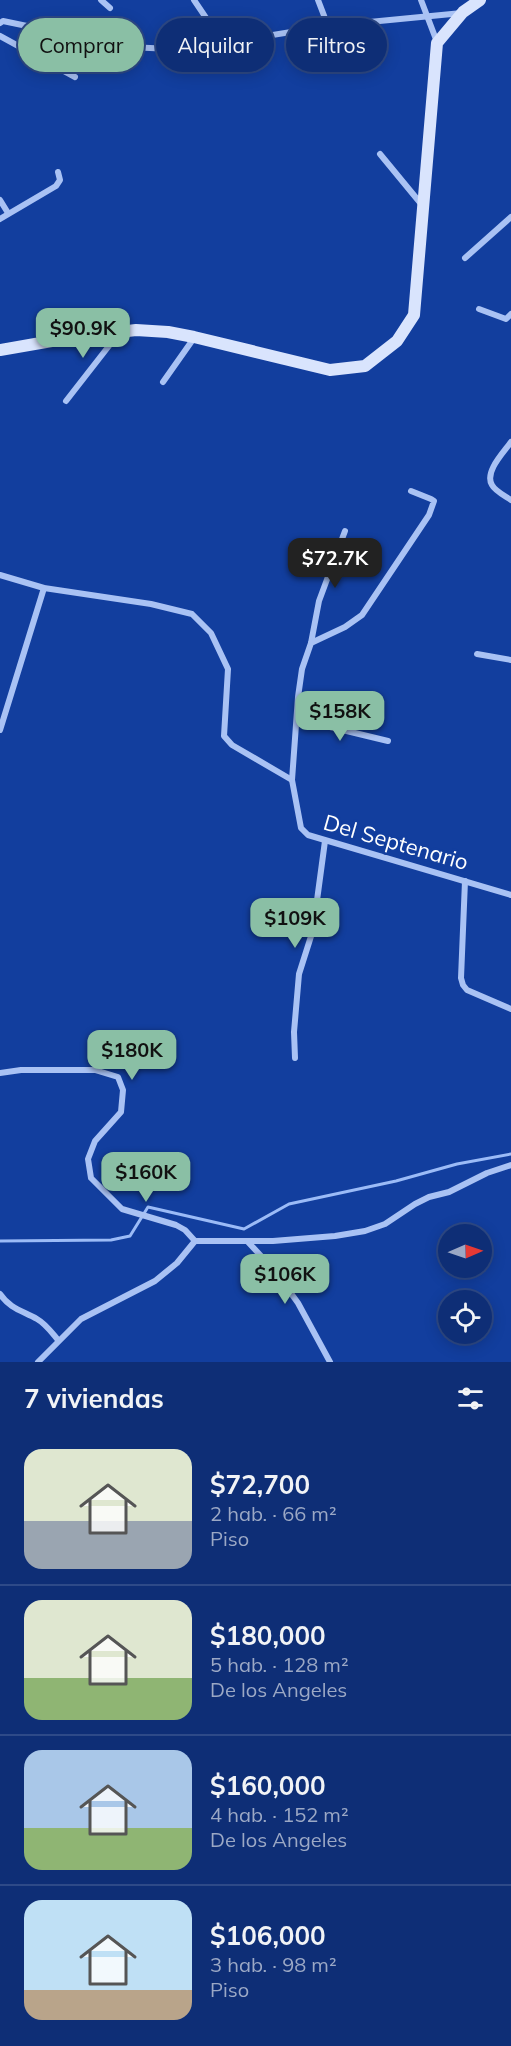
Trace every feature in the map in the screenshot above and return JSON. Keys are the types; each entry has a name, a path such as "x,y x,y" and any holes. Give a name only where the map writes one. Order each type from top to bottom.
{"street":[{"path":"101,0 110,8"},
{"path":"194,0 206,18"},
{"path":"318,0 325,18"},
{"path":"0,350 69,338 136,330 168,332 194,337 330,370 365,366 397,341 414,315 437,43 421,0"},
{"path":"437,43 463,12 480,0"},
{"path":"387,20 463,12"},
{"path":"0,22 128,47 156,48"},
{"path":"0,36 75,77"},
{"path":"380,154 424,207"},
{"path":"0,219 56,186 60,180 58,172"},
{"path":"0,200 8,213"},
{"path":"465,258 511,217"},
{"path":"479,309 509,319"},
{"path":"66,401 120,332"},
{"path":"163,382 194,337"},
{"path":"511,442 492,469 490,477 490,483 511,500"},
{"path":"311,643 345,627 362,615 429,515 434,501 411,491"},
{"name":"Del Septenario","path":"345,531 319,601 311,643 302,669 292,780 301,828 308,835 325,842 511,895"},
{"path":"0,575 44,588 151,604 192,614 212,633 228,669 224,736 232,745 292,780"},
{"path":"0,730 44,588"},
{"path":"477,654 511,660"},
{"path":"297,719 388,741"},
{"path":"295,1058 294,1032 299,974 313,930 325,842"},
{"path":"465,881 461,978 463,985 467,990 511,1009"},
{"path":"0,1072 95,1070 118,1077 123,1090 121,1112 94,1141 88,1159 91,1178 122,1209 164,1220 185,1230 195,1242"},
{"path":"38,1362 81,1319 155,1281 177,1263 195,1242 248,1242 335,1236 365,1231 385,1224 429,1197 449,1192 511,1164"},
{"path":"248,1242 274,1270 298,1303 330,1362"},
{"path":"0,1294 18,1311 37,1318 46,1325 58,1340"}],"waterway":[{"path":"0,1241 111,1240 130,1236 148,1207 244,1229 289,1204 396,1181 457,1164 511,1154"}]}
